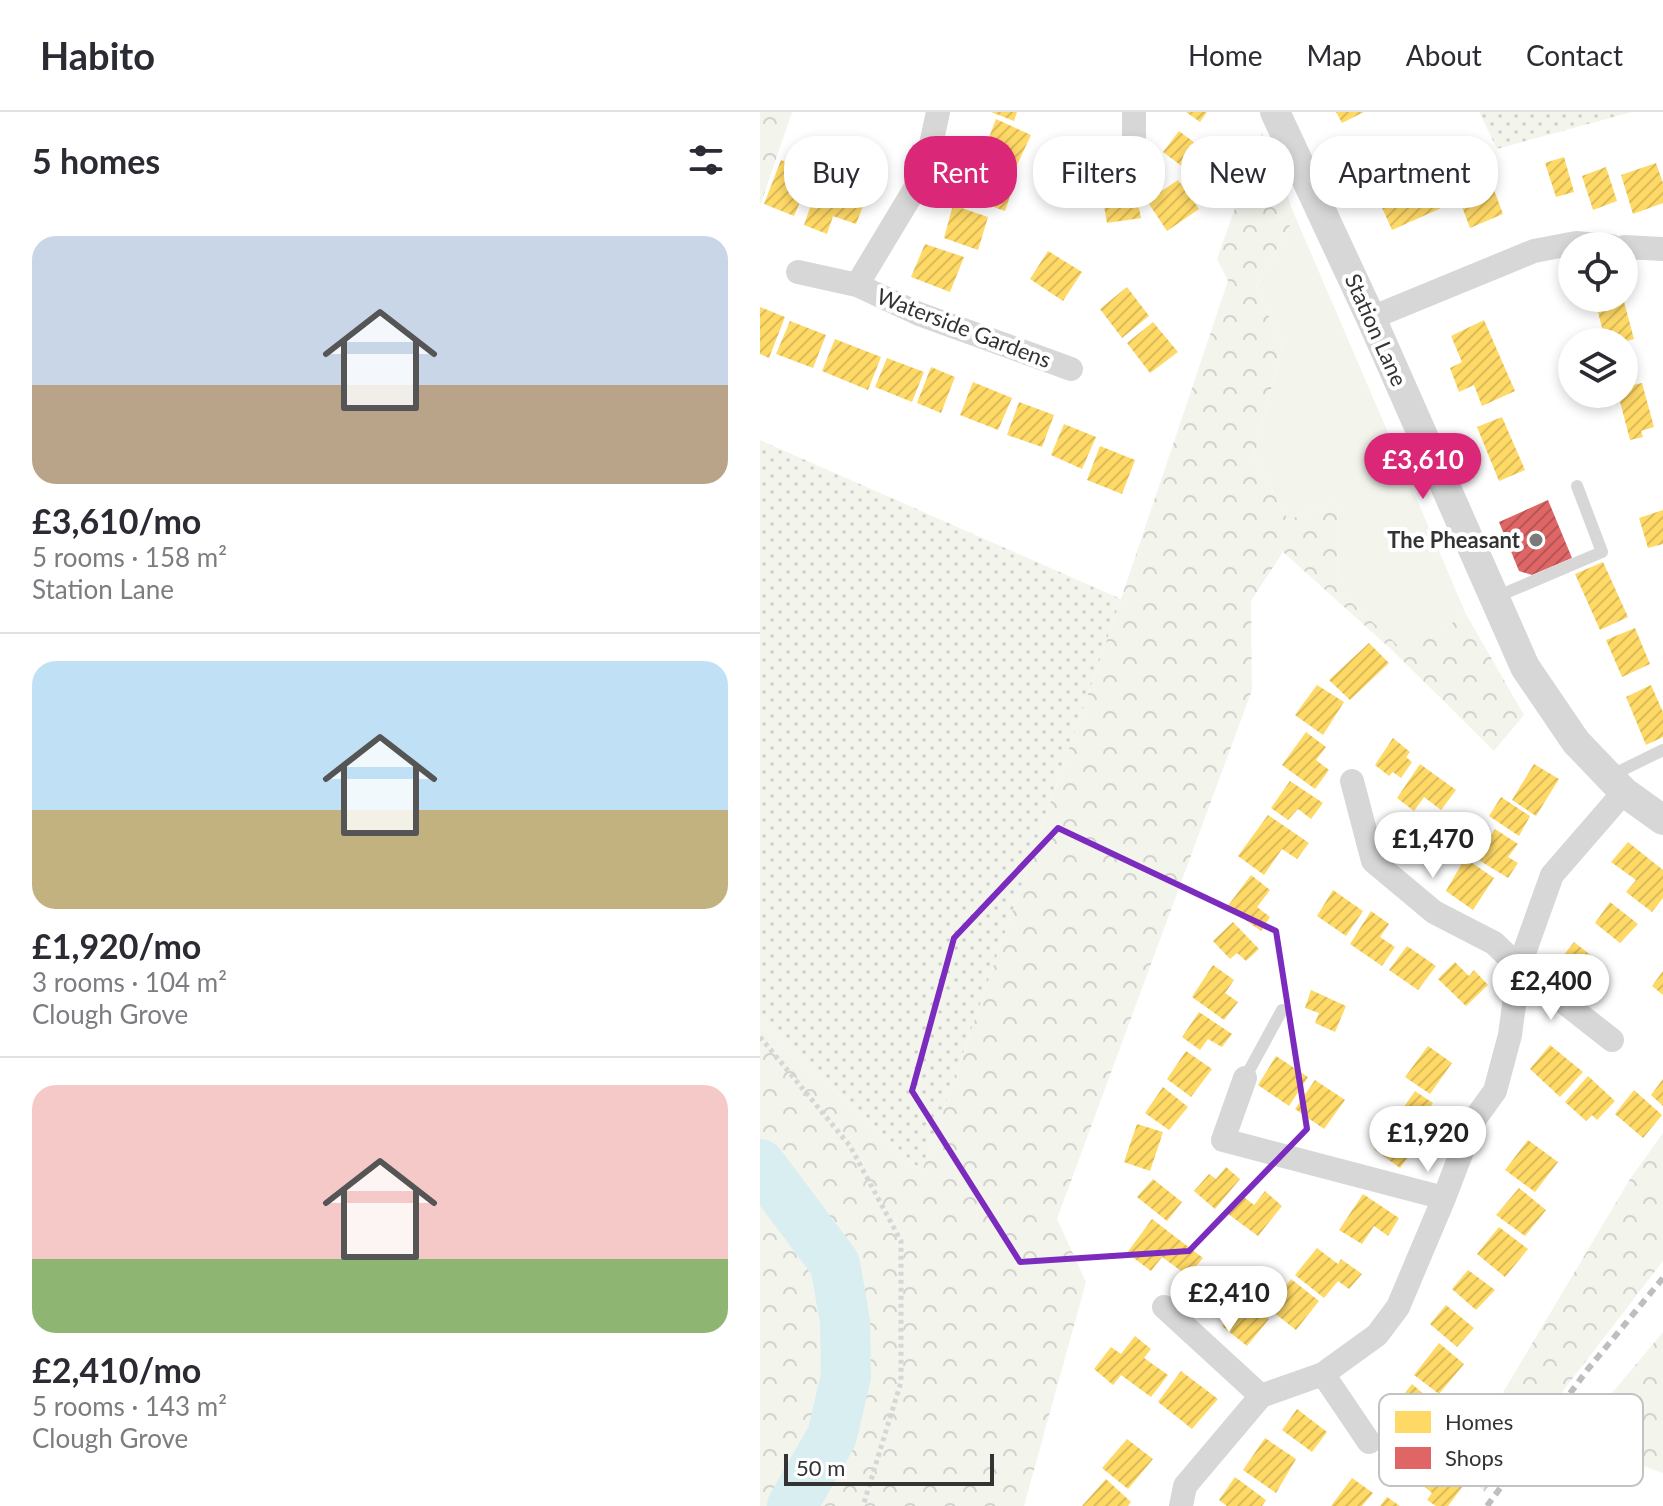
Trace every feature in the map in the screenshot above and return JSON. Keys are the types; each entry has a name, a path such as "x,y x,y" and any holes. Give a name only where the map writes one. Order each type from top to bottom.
{"street":[{"name":"Waterside Gardens","path":"857,285 925,172 938,112"},
{"path":"1134,112 1134,136"},
{"name":"Station Lane","path":"1275,112 1371,318 1525,667 1576,742 1617,784 1663,820"},
{"path":"1371,318 1534,251 1558,246"},
{"path":"1638,250 1661,256"},
{"name":"Waterside Gardens","path":"798,272 857,285 919,314 1071,369"},
{"path":"1352,781 1373,861 1434,912 1494,943 1519,967 1612,1040"},
{"path":"1181,1506 1185,1486 1261,1396 1323,1374 1377,1335 1398,1307 1474,1120 1495,1091 1510,1035 1519,967 1552,875 1617,784"},
{"path":"1245,1078 1223,1140 1444,1198"},
{"path":"1164,1307 1261,1396"},
{"path":"1323,1374 1369,1442"}],"lane":[{"path":"1496,597 1602,552 1577,486"},
{"path":"1617,784 1663,750"},
{"path":"1245,1078 1282,1010"}],"path":[{"path":"760,1037 850,1146 901,1241 901,1382 863,1506"}],"highlighted area":[{"path":"1058,828 1276,931 1307,1129 1189,1251 1020,1262 912,1091 954,938"}],"green space":[{"path":"760,112 792,112 760,206"},
{"path":"1479,112 1632,112 1498,149 1498,136 1491,136"},
{"path":"1235,208 1292,208 1295,216 1256,287 1282,346 1254,457 1288,520 1337,501 1338,590 1406,653 1466,614 1524,715 1494,751 1393,651 1283,552 1251,601 1252,690 1057,1219 1086,1282 1024,1506 760,1506 760,1022 922,1171 1228,281 1217,259"},
{"path":"1295,216 1466,614 1406,654 1338,590 1337,501 1288,520 1254,457 1282,346 1256,287"},
{"path":"760,440 1121,599 922,1171 760,1022"},
{"path":"1663,1133 1663,1261 1561,1394 1502,1394 1630,1179"},
{"path":"1663,1332 1663,1473 1643,1466 1643,1394 1611,1394"}],"building: Homes":[{"path":"991,112 1017,112 1014,121"},
{"path":"1186,112 1207,112 1200,122"},
{"path":"1336,112 1364,112 1342,123"},
{"path":"996,119 1031,135 1017,165 1017,136 990,136"},
{"path":"1179,131 1186,136 1181,136 1181,166 1165,154"},
{"path":"1564,157 1574,192 1556,197 1545,163"},
{"path":"781,160 784,161 784,208 797,208 794,216 764,204"},
{"path":"1656,163 1663,183 1663,203 1633,214 1621,175"},
{"path":"1606,167 1617,201 1593,210 1582,176"},
{"path":"1178,180 1181,184 1181,208 1199,209 1167,231 1152,208 1165,208 1165,189"},
{"path":"1498,201 1503,214 1470,228 1462,208 1498,208"},
{"path":"810,208 862,208 856,224 833,216 827,234 804,225"},
{"path":"952,208 988,217 978,250 944,238"},
{"path":"1104,208 1139,208 1141,218 1107,223"},
{"path":"1382,208 1441,208 1392,230"},
{"path":"925,244 964,257 950,292 911,277"},
{"path":"1048,251 1082,272 1063,301 1030,279"},
{"path":"1127,287 1149,316 1122,338 1100,309"},
{"path":"760,307 785,317 769,358 760,354"},
{"path":"1598,312 1627,312 1631,328 1602,328"},
{"path":"1484,320 1515,391 1482,406 1474,385 1459,392 1450,368 1462,362 1451,336"},
{"path":"790,321 826,335 813,368 776,354"},
{"path":"1153,322 1178,352 1150,373 1127,343"},
{"path":"835,339 881,357 868,390 822,371"},
{"path":"887,358 924,372 912,402 875,387"},
{"path":"931,367 955,377 941,413 917,403"},
{"path":"973,382 1012,398 998,430 960,415"},
{"path":"1642,383 1654,427 1641,431 1643,437 1630,440 1622,408 1638,408 1638,384"},
{"path":"1019,402 1054,415 1042,447 1007,435"},
{"path":"1502,417 1525,470 1499,481 1477,427"},
{"path":"1064,424 1096,437 1082,469 1051,455"},
{"path":"1100,446 1135,460 1122,494 1087,480"},
{"path":"1663,510 1663,544 1648,548 1639,518"},
{"path":"1603,562 1628,617 1600,630 1575,574"},
{"path":"1635,628 1650,664 1622,677 1606,640"},
{"path":"1369,643 1389,663 1350,700 1329,680"},
{"path":"1317,685 1344,702 1323,735 1295,715"},
{"path":"1651,685 1663,712 1663,737 1646,745 1626,697"},
{"path":"1306,732 1326,747 1316,760 1329,770 1315,789 1282,765"},
{"path":"1393,738 1410,752 1406,757 1412,762 1401,778 1393,772 1389,776 1375,765"},
{"path":"1420,764 1456,790 1441,810 1424,797 1414,811 1397,798"},
{"path":"1534,764 1559,779 1536,816 1512,800"},
{"path":"1290,781 1323,803 1311,819 1298,809 1288,820 1271,808"},
{"path":"1501,797 1530,816 1519,836 1489,816"},
{"path":"1268,815 1309,843 1297,859 1282,849 1264,875 1238,856"},
{"path":"1495,829 1518,844 1508,857 1518,863 1508,878 1477,859"},
{"path":"1628,842 1663,870 1663,898 1652,912 1626,892 1636,880 1611,862"},
{"path":"1465,858 1494,878 1473,910 1446,891"},
{"path":"1251,875 1270,890 1257,907 1270,917 1261,931 1227,907"},
{"path":"1333,890 1363,911 1346,936 1317,916"},
{"path":"1610,902 1638,924 1620,943 1595,923"},
{"path":"1371,911 1389,924 1380,937 1395,947 1382,966 1350,944"},
{"path":"1233,922 1259,949 1246,961 1237,953 1230,959 1213,941"},
{"path":"1574,942 1602,964 1582,987 1556,965"},
{"path":"1407,946 1436,966 1418,990 1389,970"},
{"path":"1455,962 1469,976 1474,970 1488,985 1466,1006 1438,979"},
{"path":"1213,965 1234,980 1225,993 1238,1002 1224,1020 1192,997"},
{"path":"1663,971 1663,995 1652,986"},
{"path":"1311,990 1346,1006 1335,1032 1315,1023 1319,1013 1305,1008"},
{"path":"1199,1012 1232,1034 1222,1047 1208,1039 1200,1050 1182,1037"},
{"path":"1550,1045 1583,1072 1560,1097 1530,1069"},
{"path":"1428,1046 1452,1063 1430,1094 1405,1077"},
{"path":"1186,1051 1212,1069 1191,1097 1167,1079"},
{"path":"1276,1056 1308,1077 1289,1106 1258,1085"},
{"path":"1588,1076 1615,1101 1597,1120 1592,1115 1586,1121 1565,1102"},
{"path":"1663,1079 1663,1106 1651,1095"},
{"path":"1315,1080 1345,1100 1324,1129 1295,1109"},
{"path":"1163,1087 1188,1107 1169,1130 1145,1113"},
{"path":"1634,1090 1662,1115 1643,1138 1615,1114"},
{"path":"1415,1091 1433,1103 1424,1117 1438,1127 1429,1140 1396,1118"},
{"path":"1393,1123 1419,1142 1400,1168 1374,1149"},
{"path":"1137,1124 1163,1132 1150,1171 1124,1162"},
{"path":"1528,1140 1558,1162 1535,1192 1505,1170"},
{"path":"1226,1167 1240,1179 1215,1209 1194,1191 1209,1174 1216,1179"},
{"path":"1153,1179 1182,1202 1167,1221 1137,1197"},
{"path":"1519,1188 1546,1210 1525,1236 1496,1215"},
{"path":"1265,1191 1282,1206 1258,1236 1224,1211 1240,1194 1254,1205"},
{"path":"1363,1194 1399,1218 1388,1236 1374,1226 1362,1244 1339,1230"},
{"path":"1152,1219 1203,1258 1188,1276 1162,1257 1151,1271 1127,1253"},
{"path":"1499,1227 1528,1249 1505,1277 1477,1254"},
{"path":"1317,1248 1338,1264 1341,1259 1362,1274 1349,1289 1338,1281 1324,1298 1295,1275"},
{"path":"1468,1270 1495,1290 1476,1310 1452,1289"},
{"path":"1291,1279 1319,1301 1296,1330 1268,1308"},
{"path":"1244,1298 1269,1319 1247,1346 1222,1326"},
{"path":"1446,1305 1474,1328 1457,1347 1430,1324"},
{"path":"1135,1336 1151,1349 1144,1358 1168,1375 1151,1397 1121,1375 1113,1385 1094,1369 1111,1347 1121,1354"},
{"path":"1439,1343 1464,1364 1439,1394 1414,1375"},
{"path":"1181,1371 1218,1399 1192,1429 1158,1402"},
{"path":"1412,1384 1424,1394 1404,1394"},
{"path":"1297,1409 1327,1432 1312,1452 1282,1430"},
{"path":"1265,1438 1296,1459 1276,1493 1243,1470"},
{"path":"1127,1439 1153,1459 1128,1489 1102,1468"},
{"path":"1235,1477 1266,1500 1262,1506 1227,1506 1219,1500"},
{"path":"1352,1478 1373,1493 1362,1506 1331,1506"},
{"path":"1106,1479 1131,1502 1128,1506 1082,1506"},
{"path":"1424,1486 1463,1486 1448,1506 1436,1506 1427,1500 1432,1493"},
{"path":"1387,1497 1400,1506 1380,1506"}],"building: Shops":[{"name":"The Pheasant","path":"1548,500 1572,558 1532,575 1519,571 1499,522"}],"waterway":[{"path":"760,1164 835,1264 845,1321 846,1376 832,1436 792,1506"}],"railway":[{"path":"1570,1394 1663,1278"},
{"path":"1487,1506 1502,1486"}],"place":[{"name":"The Pheasant","path":"1536,540"}]}
